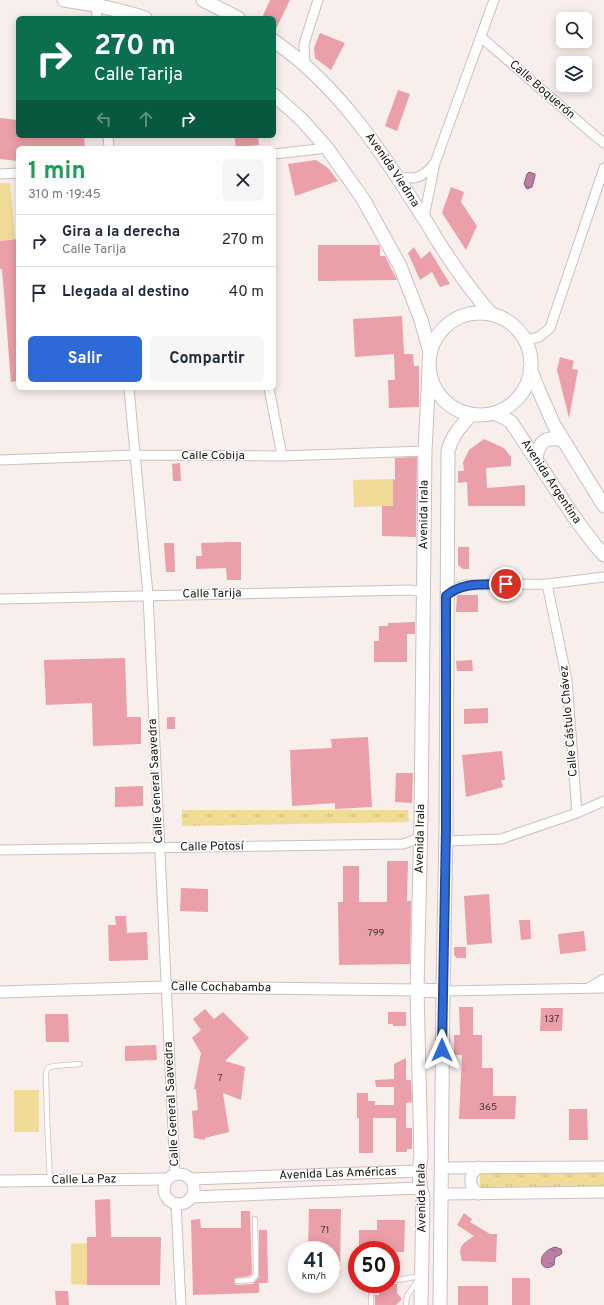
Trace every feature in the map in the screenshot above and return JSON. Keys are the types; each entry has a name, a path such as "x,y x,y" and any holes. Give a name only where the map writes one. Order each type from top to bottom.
{"main road":[{"path":"64,0 126,11 140,16"},
{"path":"203,0 234,16"},
{"name":"Avenida Viedma","path":"276,44 305,66 350,112 371,138 424,217 439,243 474,294 491,314"},
{"path":"276,97 301,119 327,148 363,199 400,266 421,320 430,353"},
{"path":"472,313 491,314 500,316 511,323 525,340 530,354 528,381 520,395 508,406 494,413 485,415 462,412 454,408 443,399 433,384 429,371 430,353 439,333 453,320 472,313"},
{"path":"530,369 551,418 563,440 599,492 604,506"},
{"name":"Avenida Irala","path":"421,1305 423,1197 420,1188 419,1171 421,1150 417,990 421,835 425,451 429,371"},
{"name":"Avenida Argentina","path":"494,413 511,422 574,517 594,545 604,555"},
{"name":"Avenida Irala","path":"440,1305 442,991 446,841 446,596 448,451 455,433 472,414"},
{"path":"536,458 538,448 545,441 554,438 563,440"},
{"name":"Calle Cochabamba","path":"417,990 442,991"},
{"name":"Avenida Las Américas","path":"419,1171 441,1168"}],"street":[{"path":"305,66 304,44 318,0"},
{"path":"424,217 435,163 494,0"},
{"path":"96,5 97,16"},
{"name":"Calle Boquerón","path":"481,37 604,143"},
{"path":"276,154 327,148"},
{"path":"396,176 410,179 418,177 427,172 435,163"},
{"path":"525,340 540,337 550,328 604,168"},
{"path":"0,174 16,173"},
{"name":"Calle General Saavedra","path":"129,390 148,595 166,986 172,1177"},
{"path":"269,390 282,456"},
{"name":"Calle Cobija","path":"0,460 135,456 282,456 425,451"},
{"path":"446,596 464,585 547,584 604,577"},
{"name":"Calle Cástulo Chávez","path":"547,584 568,680 577,813"},
{"name":"Calle Tarija","path":"0,599 410,590 423,594"},
{"path":"446,841 501,840 577,813 604,801"},
{"name":"Calle Potosí","path":"0,850 404,844 421,835"},
{"path":"588,988 604,979"},
{"name":"Calle Cochabamba","path":"0,992 166,986 417,990"},
{"path":"442,991 604,988"},
{"path":"479,1167 472,1174 470,1183 479,1194"},
{"name":"Avenida Las Américas","path":"441,1168 604,1167"},
{"name":"Avenida Las Américas","path":"191,1179 419,1171"},
{"path":"184,1174 191,1179 194,1188 191,1197 184,1202 176,1203 169,1199 166,1195 165,1187 172,1177 184,1174"},
{"name":"Calle La Paz","path":"0,1181 172,1177"},
{"name":"Avenida Las Américas","path":"191,1197 420,1188"},
{"path":"441,1194 604,1192"},
{"path":"176,1203 181,1305"}],"lane":[{"path":"50,1181 46,1073 48,1068 54,1066 80,1064"},
{"path":"237,1281 252,1280 256,1275 255,1220"},
{"path":"400,1280 422,1276"},
{"path":"406,1305 407,1296 422,1276"},
{"path":"371,1305 372,1293"}],"green space":[{"path":"0,183 10,183 15,239 0,241"},
{"path":"393,479 393,506 354,507 353,480"},
{"path":"182,810 408,810 409,822 182,826"},
{"path":"14,1090 39,1090 39,1132 14,1132"},
{"path":"604,1169 604,1189 480,1190 480,1171"},
{"path":"87,1243 87,1285 71,1284 71,1244"}],"water":[{"path":"529,172 535,174 535,176 532,187 527,189 524,184"},
{"path":"555,1247 561,1249 562,1253 555,1257 554,1265 549,1267 543,1266 541,1262 544,1254 548,1250"}],"building":[{"path":"270,0 290,0 276,29 276,16 263,16"},
{"path":"320,33 345,43 331,70 315,58 314,48"},
{"path":"398,90 410,94 397,131 385,126"},
{"path":"0,118 16,120 16,138 84,138 85,146 16,146 16,161 0,159"},
{"path":"234,138 258,138 259,145 236,146"},
{"path":"316,160 328,168 338,181 295,196 288,164"},
{"path":"451,187 464,192 461,202 477,226 466,250 442,213"},
{"path":"16,239 16,381 11,382 2,269 0,269 0,241"},
{"path":"318,245 379,245 380,256 385,256 397,280 318,281"},
{"path":"414,247 421,259 430,251 450,284 440,287 432,272 420,280 408,253"},
{"path":"402,316 404,354 413,354 414,366 419,366 419,407 389,408 388,380 395,380 394,354 355,357 353,319"},
{"path":"560,357 574,361 572,369 578,370 569,418 557,370"},
{"path":"484,439 504,448 511,457 511,466 486,468 487,488 525,485 525,506 468,506 467,482 458,483 458,471 464,471 463,462 469,450"},
{"path":"417,457 416,537 382,536 382,506 393,506 395,458"},
{"path":"180,463 181,481 173,481 172,464"},
{"path":"241,542 241,580 227,580 226,568 196,569 196,556 202,556 201,543"},
{"path":"164,543 174,543 175,572 166,572"},
{"path":"458,547 469,547 469,569 463,569 458,565"},
{"path":"457,595 478,595 478,612 456,612"},
{"path":"415,622 415,634 407,634 407,662 374,662 374,641 379,641 379,626 388,626 388,623"},
{"path":"125,658 127,717 141,717 141,744 93,746 92,703 46,705 44,660"},
{"path":"472,660 473,671 457,671 456,661"},
{"path":"488,708 488,723 464,724 464,709"},
{"path":"167,717 175,717 175,729 167,729"},
{"path":"368,737 372,807 335,809 335,803 292,806 290,750 332,748 331,739"},
{"path":"502,751 505,780 501,780 503,787 466,797 462,755"},
{"path":"396,773 413,773 412,803 395,802"},
{"path":"143,786 143,806 115,807 115,787"},
{"path":"387,861 408,861 407,901 411,901 410,964 339,965 338,902 343,902 343,866 359,866 359,902 387,902"},
{"path":"181,888 208,889 208,912 180,911"},
{"path":"489,894 492,943 467,945 464,896"},
{"path":"115,916 126,916 127,933 147,932 148,960 109,961 108,925 116,925"},
{"path":"519,920 530,920 531,939 521,940"},
{"path":"584,931 586,951 560,954 558,934"},
{"path":"454,947 466,947 466,958 457,958 454,955"},
{"path":"459,1007 473,1007 473,1035 482,1035 482,1068 493,1068 493,1096 516,1096 515,1119 459,1119 462,1055 454,1055 454,1035 460,1035"},
{"path":"541,1008 563,1008 562,1031 540,1031"},
{"path":"205,1009 214,1019 223,1012 249,1038 225,1061 245,1067 241,1100 223,1093 229,1132 205,1138 205,1140 194,1138 192,1111 198,1110 196,1089 194,1089 201,1053 192,1038 201,1030 193,1019"},
{"path":"388,1012 406,1012 406,1026 393,1026 393,1024 388,1024"},
{"path":"45,1014 68,1014 69,1042 46,1042"},
{"path":"156,1045 157,1060 125,1061 125,1046"},
{"path":"406,1058 406,1080 411,1080 412,1102 406,1103 406,1128 412,1128 412,1149 407,1149 407,1152 396,1152 396,1118 373,1118 373,1153 359,1153 357,1093 368,1093 368,1101 375,1101 375,1105 394,1105 394,1087 376,1087 375,1080 394,1079 394,1064"},
{"path":"569,1109 587,1109 588,1140 569,1140"},
{"path":"110,1199 111,1237 161,1237 160,1285 87,1285 87,1237 96,1237 95,1200"},
{"path":"309,1209 341,1209 340,1273 340,1241 308,1241"},
{"path":"241,1211 250,1211 252,1274 250,1276 235,1278 234,1283 237,1285 253,1284 259,1277 259,1230 267,1230 268,1283 259,1283 259,1293 193,1295 191,1220 200,1219 201,1228 241,1228"},
{"path":"464,1213 472,1219 470,1222 490,1234 497,1234 496,1262 462,1261 460,1252 461,1247 474,1236 457,1225"},
{"path":"377,1220 405,1220 404,1252 400,1252 400,1241 359,1241 359,1230 377,1230"},
{"path":"512,1278 530,1278 530,1305 512,1305"},
{"path":"458,1286 488,1286 488,1305 458,1305"},
{"path":"55,1291 68,1291 69,1305 56,1305"},
{"path":"379,1293 397,1293 402,1299 396,1305 375,1305 375,1295 379,1295"}],"route":[{"path":"442,1050 446,829 446,596 464,585 506,584"}]}
